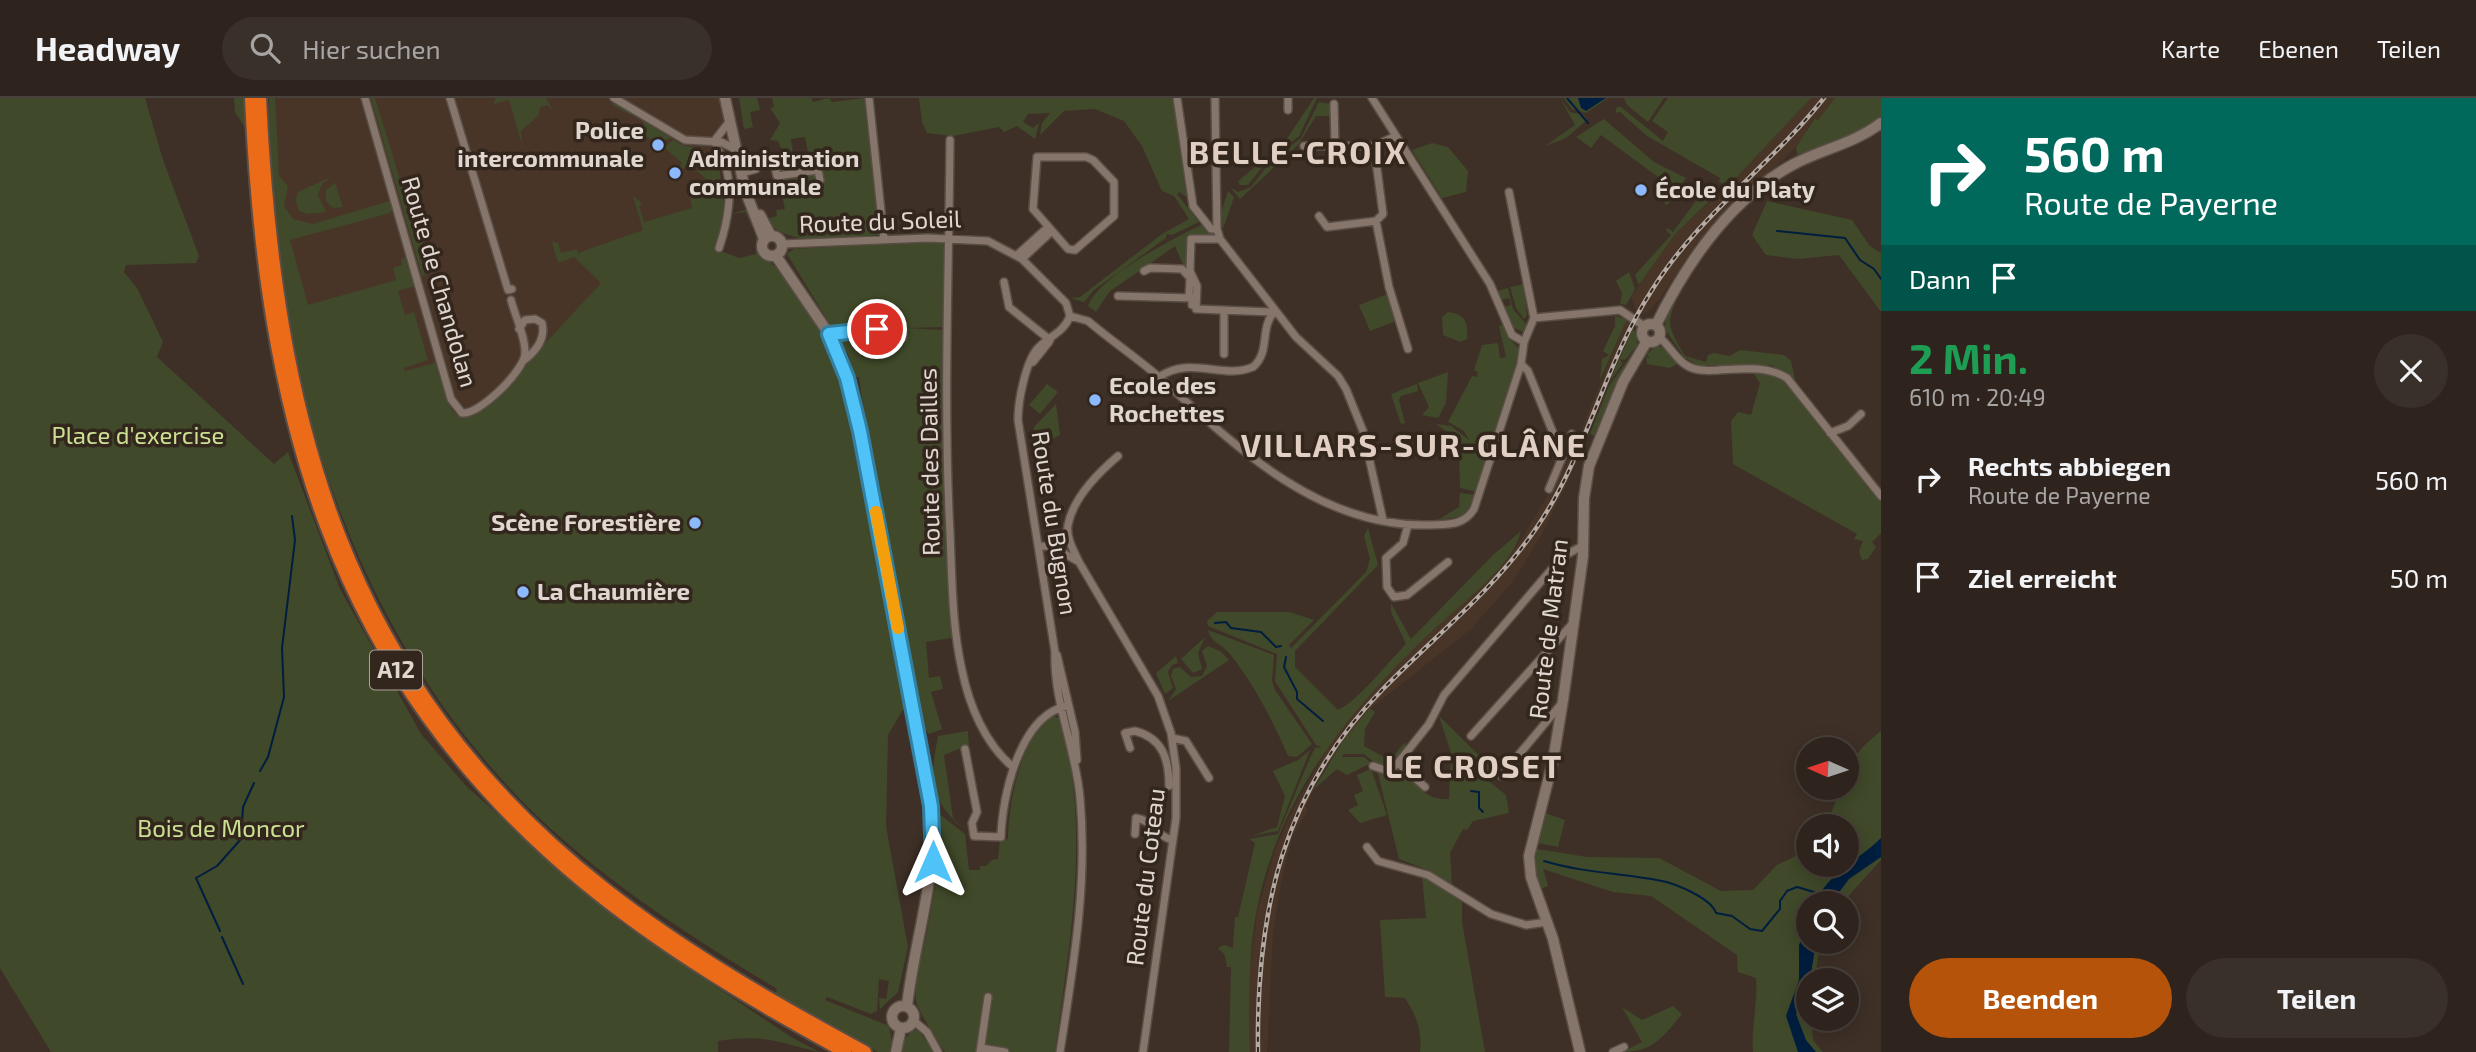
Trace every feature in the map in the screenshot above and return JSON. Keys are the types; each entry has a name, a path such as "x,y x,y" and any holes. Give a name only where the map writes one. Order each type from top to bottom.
{"highway":[{"name":"A12","path":"251,98 265,277 278,362 296,438 313,495 342,568 399,674 443,737 481,784 522,828 573,874 626,916 697,965 845,1052"},
{"name":"A12","path":"260,98 274,277 284,345 303,428 322,493 347,556 377,617 411,676 450,732 493,783 585,873 645,919 711,963 864,1052"}],"main road":[{"path":"724,98 745,190 767,238"},
{"path":"730,98 745,172 767,238 764,253 776,256 829,334 853,397 932,814 932,873 907,1006"},
{"path":"1656,325 1700,248 1749,199 1793,165 1852,141 1881,123"},
{"path":"767,238 778,237 782,244 781,251 776,256"},
{"path":"1656,325 1660,329 1659,337 1654,341 1647,341 1643,336 1644,326 1656,325"},
{"name":"Route de Matran","path":"1580,1052 1547,922 1531,877 1530,856 1553,761 1584,545 1584,498 1593,454 1623,382 1647,341"},
{"path":"900,1006 907,1006 914,1012 914,1021 910,1026 901,1028 894,1024 893,1014 900,1006"},
{"path":"896,1049 901,1028"}],"street":[{"name":"Route de Chandolan","path":"365,98 451,399 457,408 469,414 477,410 516,372 523,361"},
{"path":"450,98 508,290 512,289"},
{"path":"614,98 685,140 715,141 735,149"},
{"path":"869,98 884,239"},
{"path":"1177,98 1193,206 1211,229 1217,229"},
{"path":"1215,98 1217,229 1220,239 1274,312 1296,337 1338,376 1346,388 1363,430 1383,520"},
{"path":"1288,98 1288,110"},
{"path":"1373,98 1490,285 1512,335 1524,342"},
{"path":"1334,104 1335,146"},
{"path":"715,141 729,122"},
{"path":"1304,146 1374,146 1396,136"},
{"name":"Route des Dailles","path":"950,140 947,463 957,642 964,680 976,714 993,746 1013,767"},
{"path":"715,141 724,161 728,205 727,223 719,248"},
{"path":"1319,216 1327,227 1376,221 1383,214 1374,146"},
{"path":"1037,157 1093,160 1114,182 1114,216 1075,250 1068,249 1050,229 1034,209 1037,157"},
{"path":"745,172 756,169 759,161 773,160 778,176 818,170 820,180"},
{"path":"1510,192 1534,318 1620,310 1644,326"},
{"path":"1376,221 1389,287 1408,349"},
{"path":"1019,257 1050,229"},
{"name":"Route du Soleil","path":"782,244 948,238 988,241 1019,257 1066,303 1070,316 1084,318 1293,487 1329,505 1408,525 1453,524 1472,513 1521,364 1524,342 1534,318"},
{"path":"1196,309 1197,286 1190,271 1191,239 1220,239"},
{"path":"1144,271 1150,268 1182,269 1190,278 1189,298 1192,309 1274,312"},
{"path":"1004,282 1009,307 1049,341"},
{"path":"1118,296 1189,298"},
{"path":"511,300 525,351 523,361"},
{"path":"1224,311 1224,354"},
{"path":"1159,377 1172,368 1236,370 1253,366 1263,353 1265,327 1274,312"},
{"name":"Route du Bugnon","path":"1060,1052 1082,887 1082,824 1076,740 1065,707 1055,652 1018,420 1021,394 1033,362 1066,325 1070,316"},
{"path":"519,329 525,320 531,319 542,323 544,330 542,340 523,361"},
{"path":"829,334 881,328 903,330 903,338"},
{"path":"1659,337 1686,365 1692,367 1772,369 1787,378 1881,496"},
{"path":"1521,364 1528,371 1562,455 1561,466 1549,489"},
{"path":"1830,433 1848,426 1861,414"},
{"path":"1559,443 1571,436 1562,455"},
{"path":"1053,547 1063,540 1084,494 1101,471 1118,456"},
{"path":"1408,525 1398,551 1386,558 1387,587 1394,597 1407,595 1448,562"},
{"name":"Route du Coteau","path":"1068,526 1070,542 1079,562 1158,696 1172,738 1173,840 1143,1052"},
{"path":"1373,766 1388,771 1398,763 1429,724 1444,695 1562,558 1584,545"},
{"name":"Route du Coteau","path":"1038,546 1053,547 1079,562"},
{"path":"1471,736 1573,623"},
{"path":"1501,776 1562,702"},
{"path":"965,749 977,812 972,823 974,836 1001,837 1005,796 1013,767 1042,720 1053,709 1065,707"},
{"path":"1130,748 1125,733 1135,731 1161,746 1172,771 1168,786"},
{"path":"1172,738 1186,741 1209,778"},
{"path":"1398,763 1425,787"},
{"path":"1135,834 1136,818 1140,818 1147,821 1160,836 1173,840"},
{"path":"1367,847 1378,861 1428,875 1491,914 1526,925 1547,922"},
{"path":"988,998 980,1050 1005,1052"},
{"path":"914,1021 927,1032 938,1052"},
{"path":"1614,1052 1624,1047"}],"shaded area":[{"path":"269,98 722,98 726,115 714,244 601,283 541,351 485,408 471,418 310,425 272,189"},
{"path":"1811,98 1835,98 1818,120 1814,118 1796,147 1696,244 1660,299 1647,312 1638,315 1631,297 1676,233 1735,179"},
{"path":"1627,319 1633,328 1568,481 1542,534 1514,580 1471,629 1370,709 1325,769 1306,806 1307,812 1293,836 1282,877 1273,932 1267,1052 1250,1052 1249,979 1257,912 1275,850 1291,813 1336,733 1378,684 1517,546 1567,464"}],"green space":[{"name":"Bois de Moncor","path":"0,98 145,98 163,160 199,256 196,263 126,265 124,272 137,288 163,342 157,357 274,464 288,452 340,589 421,734 467,787 624,925 791,1037 819,1052 770,1040 747,1038 718,1041 718,1052 51,1052 0,968"},
{"path":"234,98 245,98 246,129 235,112"},
{"path":"269,98 275,98 279,176 288,186 284,206 293,219 313,224 389,201 393,208 390,213 290,240 308,305 396,280 393,268 402,265 401,259 405,258 415,286 398,291 405,315 414,312 428,360 404,368 405,371 438,362 446,397 455,413 462,417 485,408 601,283 574,257 558,263 552,242 558,243 561,253 577,249 578,253 643,230 633,196 642,203 639,206 644,222 692,208 689,191 711,184 697,171 703,168 700,165 708,158 712,161 718,157 726,221 716,249 739,258 756,254 756,233 745,212 731,214 748,209 758,238 759,253 779,270 806,305 825,336 846,391 900,672 904,708 888,735 886,826 908,947 898,992 880,1009 879,998 886,999 889,981 879,979 877,1011 871,1014 827,997 825,1000 889,1026 893,1047 902,1044 912,1030 918,1030 934,1052 878,1052 775,995 777,989 677,926 581,855 523,802 460,729 406,649 362,565 327,476 301,384 283,289 272,194"},
{"path":"371,98 375,98 405,196 409,195 425,250 421,257 425,275 422,276"},
{"path":"496,98 546,98 553,111 547,105 540,107 539,115 521,131 522,145 509,100 493,104"},
{"path":"739,98 757,98 760,110 750,112 753,127 744,129"},
{"path":"772,98 811,98 813,102 829,98 832,102 865,98 880,235 835,239 802,238 787,235 767,219 777,216 776,210 785,209 779,182 787,171 801,169 799,154 808,152 805,137 791,139 793,154 784,156 778,141 770,140 780,123 770,108 774,107"},
{"path":"919,98 1175,98 1189,199 1179,192 1177,194 1199,222 1172,235 1167,234 1166,238 1094,290 1084,302 1070,298 1080,297 1162,234 1189,219 1174,196 1162,191 1142,146 1124,121 1095,109 1064,111 1040,135 1042,123 1050,113 1028,114 1023,122 1033,128 1039,123 1035,139 1017,126 1004,132 999,127 953,136 927,133 922,122"},
{"path":"1314,98 1317,98 1299,136 1267,161 1248,185 1240,185 1238,181 1284,143"},
{"path":"1560,98 1570,112 1584,115 1587,120 1566,138 1545,146 1575,125"},
{"path":"1564,98 1608,98 1586,113 1572,109"},
{"path":"1624,98 1664,98 1648,122 1627,105"},
{"path":"1668,98 1811,98 1735,179 1731,177 1723,184 1719,182 1720,178 1647,136 1620,112 1615,113 1617,107 1621,107 1663,141 1668,132 1652,121"},
{"path":"1835,98 1881,98 1881,119 1854,136 1798,158 1796,147 1815,118 1818,120"},
{"path":"1319,102 1332,104 1332,116 1316,116 1298,145 1240,199 1230,187 1238,192 1251,187 1268,165 1273,165 1272,160 1301,138"},
{"path":"614,103 672,138 665,140 661,136 651,139 645,136 643,121 612,105"},
{"path":"1604,119 1654,162 1686,178 1667,205 1664,203 1675,190 1673,188 1601,135 1591,148 1576,137"},
{"path":"673,140 684,146 703,148 701,151 704,154 683,169 680,167 682,163 664,147"},
{"path":"1432,143 1448,147 1468,171 1466,192 1442,198 1412,150"},
{"path":"333,176 322,184 318,195 326,212 308,214 299,211 295,200 298,192"},
{"path":"335,183 343,207 333,208 326,201 326,190"},
{"path":"1699,185 1712,192 1715,189 1720,191 1676,233 1639,285 1635,275 1671,235 1666,230 1668,228 1673,232 1703,191 1697,187"},
{"path":"1228,191 1234,197 1223,229 1221,213"},
{"path":"1767,201 1852,220 1870,246 1881,253 1881,312 1839,255 1798,259 1766,255 1752,235"},
{"path":"1203,224 1216,238 1189,238 1188,270 1185,269 1175,246 1109,292 1096,312 1088,306 1106,283 1121,271"},
{"path":"915,242 943,243 944,247 944,327 908,328 943,330 943,457 951,638 926,642 929,678 940,676 943,689 931,692 942,729 929,734 923,726 859,377 855,377 848,354 839,340 842,331 833,329 787,254 794,249"},
{"path":"1629,272 1635,289 1626,305 1620,304 1622,293 1616,281"},
{"path":"1524,284 1527,316 1524,319 1516,308 1510,287"},
{"path":"1683,284 1670,321 1673,335 1685,356 1706,362 1708,355 1714,353 1730,356 1740,350 1784,355 1791,361 1796,384 1772,365 1698,365 1684,357 1665,329 1666,317"},
{"path":"1508,288 1513,309 1527,325 1523,332 1512,327 1504,307 1511,305 1509,298 1501,300 1497,291"},
{"path":"1388,294 1396,321 1370,331 1359,305"},
{"path":"1448,312 1465,320 1467,339 1460,342 1443,335 1442,317"},
{"path":"1615,316 1627,319 1600,380 1602,359 1609,355 1603,351 1615,326"},
{"path":"1503,325 1509,338 1519,349 1519,359 1478,492 1460,488 1459,441 1436,424 1451,426 1469,440 1464,431 1448,422 1472,376 1477,377 1478,372 1474,370 1482,345 1498,343 1500,358 1506,357 1499,326"},
{"path":"1633,328 1637,336 1637,346 1625,360 1619,359"},
{"path":"1656,346 1667,348 1677,364 1670,368 1647,364 1646,356 1650,359 1647,354"},
{"path":"1635,350 1594,436 1590,434 1609,386"},
{"path":"1619,359 1623,363 1609,383"},
{"path":"1748,370 1767,371 1783,380 1881,500 1881,533 1872,542 1876,547 1868,559 1862,560 1859,551 1863,541 1854,539 1857,534 1733,464 1731,421 1738,412 1751,415 1760,383 1754,374 1744,374"},
{"path":"1448,372 1446,403 1438,418 1422,415 1429,407 1418,383"},
{"path":"1047,384 1058,392 1040,414 1029,405"},
{"path":"1417,384 1418,391 1401,396 1399,400 1405,423 1387,428 1401,424 1391,394"},
{"path":"1056,404 1060,435 1051,440 1035,436 1034,427"},
{"path":"1460,493 1477,495 1464,516 1438,520 1459,507"},
{"path":"1368,528 1378,565 1295,651 1295,667 1338,710 1363,690 1406,644 1391,612 1391,603 1411,639 1493,555 1521,531 1516,545 1496,572 1400,663 1344,726 1299,795 1266,872 1256,914 1250,966 1250,1052 1229,1052 1231,967 1227,967 1225,955 1218,948 1224,945 1233,948 1235,917 1238,917 1255,843 1249,839 1278,834 1315,748 1322,747 1316,745 1275,681 1277,654 1208,626 1207,621 1217,612 1289,612 1314,620 1289,645 1291,648 1366,572 1370,559 1364,536"},
{"path":"1208,630 1274,655 1272,681 1275,690 1312,744 1297,757 1288,756 1247,678"},
{"path":"1205,637 1198,653 1202,669 1193,673 1181,659"},
{"path":"1208,646 1220,651 1229,660 1168,701 1176,689 1171,676 1173,669 1180,667 1191,677 1202,676 1207,666 1202,651"},
{"path":"1176,656 1178,663 1172,665 1168,672 1173,688 1165,694 1156,673"},
{"path":"1370,708 1375,712 1365,729 1364,746 1386,758 1393,752 1395,754 1404,743 1407,746 1390,768 1378,765 1364,754 1343,754 1342,757 1364,757 1371,763 1347,775 1337,769 1314,789 1343,741"},
{"path":"1054,716 1061,719 1070,762 1076,845 1071,927 1055,1052 945,1052 916,1001 917,977 936,875 938,813 965,834 969,870 980,870 980,866 986,866 992,860 998,859 1000,840 1008,839 1014,790 1025,753 1043,725"},
{"path":"1439,716 1495,771 1486,779 1506,795 1509,813 1473,821 1467,830 1463,829 1450,853 1452,886 1428,870 1399,859 1378,774 1379,771 1398,767 1427,794 1449,799 1451,753"},
{"path":"968,731 969,745 944,755 953,818 962,828 951,817 937,796 933,776 938,736"},
{"path":"1881,731 1881,860 1853,891 1796,891 1796,954 1819,954 1816,968 1796,968 1796,1031 1812,1031 1813,1040 1823,1052 1753,1052 1756,978 1738,972 1737,955 1651,896 1613,892 1543,869 1548,886 1540,889 1536,880 1534,850 1537,849 1587,857 1659,858 1721,891 1753,890 1777,865 1796,856 1796,877 1859,877 1859,814 1831,814 1836,800 1859,800 1859,752"},
{"path":"1310,750 1278,831 1251,836 1277,827 1285,796 1273,771 1298,760"},
{"path":"1371,769 1387,815 1360,823 1348,810 1358,805 1354,795 1363,791 1357,775"},
{"path":"1545,813 1565,820 1558,847 1538,843"},
{"path":"1422,876 1462,902 1462,922 1485,1052 1420,1052 1418,1024 1405,998 1385,997 1380,920 1426,918"},
{"path":"1140,913 1146,915 1146,927 1140,929 1134,927 1132,921 1134,915"},
{"path":"1673,1006 1682,1014 1657,1042 1642,1049 1622,1052 1642,1042 1622,1007 1642,1020"}],"water":[{"path":"1578,98 1606,98 1586,111 1581,108"},
{"path":"1881,838 1881,857 1859,872 1859,856"},
{"path":"1834,877 1852,877 1840,891 1822,891"},
{"path":"1799,954 1814,954 1812,968 1799,968"},
{"path":"1796,988 1796,1031 1803,1031 1816,1052 1798,1052 1786,1016"}],"waterway":[{"path":"1567,98 1588,123"},
{"path":"1777,231 1845,238 1860,260 1874,269 1881,279"},
{"path":"260,771 268,757 284,697 282,648 295,540 292,516"},
{"path":"1215,623 1226,622 1231,628 1261,632 1276,647 1281,646"},
{"path":"1286,657 1284,667 1297,692 1297,699 1323,721"},
{"path":"220,931 196,878 217,866 241,839 243,807 254,783"},
{"path":"1471,791 1479,792 1479,808 1483,812"},
{"path":"1544,861 1573,868 1647,878 1684,888 1707,902 1716,913 1732,916 1750,929 1762,931 1780,909 1780,901 1787,891 1797,887 1811,891"},
{"path":"222,937 243,984"}],"railway":[{"path":"1258,1052 1262,951 1270,903 1282,857 1299,812 1321,769 1349,728 1383,689 1483,592 1520,550 1554,499 1635,318 1670,263 1824,98"}],"slow traffic":[{"path":"876,512 898,628"}],"place":[{"name":"Police intercommunale","path":"658,145"},
{"name":"Administration communale","path":"675,173"},
{"name":"École du Platy","path":"1641,190"},
{"name":"Ecole des Rochettes","path":"1095,400"},
{"name":"Scène Forestière","path":"695,523"},
{"name":"La Chaumière","path":"523,592"}],"district":[{"name":"BELLE-CROIX","path":"1298,153"},
{"name":"VILLARS-SUR-GLÂNE","path":"1414,446"},
{"name":"LE CROSET","path":"1474,767"}],"route":[{"path":"877,329 829,334 847,378 860,431 931,806 933,862"}],"park label":[{"name":"Place d'exercise","path":"138,436"}]}
